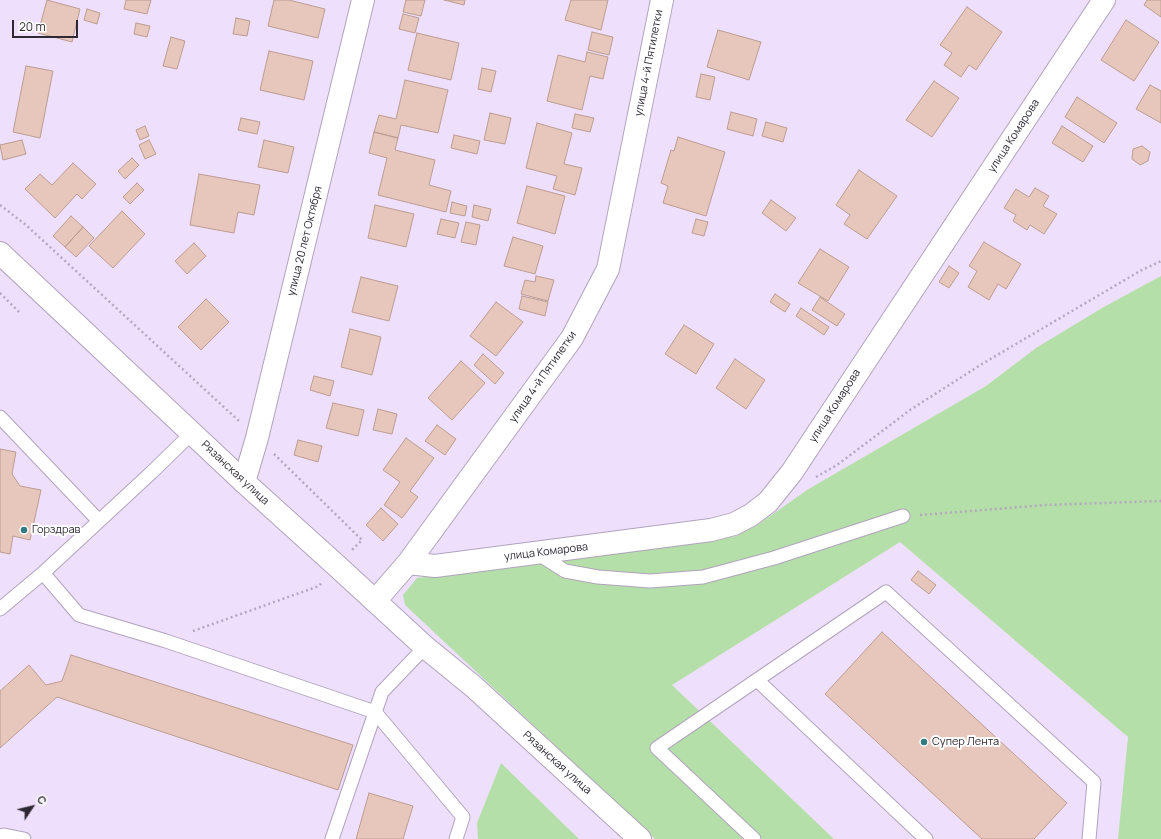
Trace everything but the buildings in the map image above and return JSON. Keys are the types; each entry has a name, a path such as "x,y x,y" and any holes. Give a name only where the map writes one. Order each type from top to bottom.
{"street":[{"name":"улица 20 лет Октября","path":"244,482 258,438 363,0"},
{"name":"улица 4-й Пятилетки","path":"375,601 408,563 572,338 608,269 662,0"},
{"name":"улица Комарова","path":"408,563 434,566 711,530 734,524 751,515 768,502 783,485 1104,0"},
{"name":"Рязанская улица","path":"0,253 244,482 425,647 474,688 640,839"},
{"name":"Рязанская улица","path":"474,688 631,839"}],"lane":[{"path":"0,417 99,521"},
{"path":"0,609 43,573 192,433"},
{"path":"537,553 565,571 598,577 650,581 703,577 774,558 904,516"},
{"path":"43,573 79,615 166,641 375,712 463,816 456,839"},
{"path":"754,839 657,748 886,592 1094,782 1089,839"},
{"path":"332,839 382,692 425,647"},
{"path":"757,680 926,839"},
{"path":"0,836 4,835 24,839"}],"path":[{"path":"783,485 811,479 837,465 910,410 982,364 1140,271 1161,261"},
{"path":"0,293 19,312"},
{"path":"904,516 1046,505 1161,501"}],"green space":[{"path":"1161,276 1161,839 1118,839 1128,737 900,542 672,685 834,839 655,839 405,605 403,595 417,578 709,541 736,536 759,524 807,490 986,386 1036,348 1102,308"},
{"path":"501,763 579,839 478,839 477,823"}],"place":[{"name":"Горздрав","path":"24,530"},
{"name":"Супер Лента","path":"924,742"}]}
